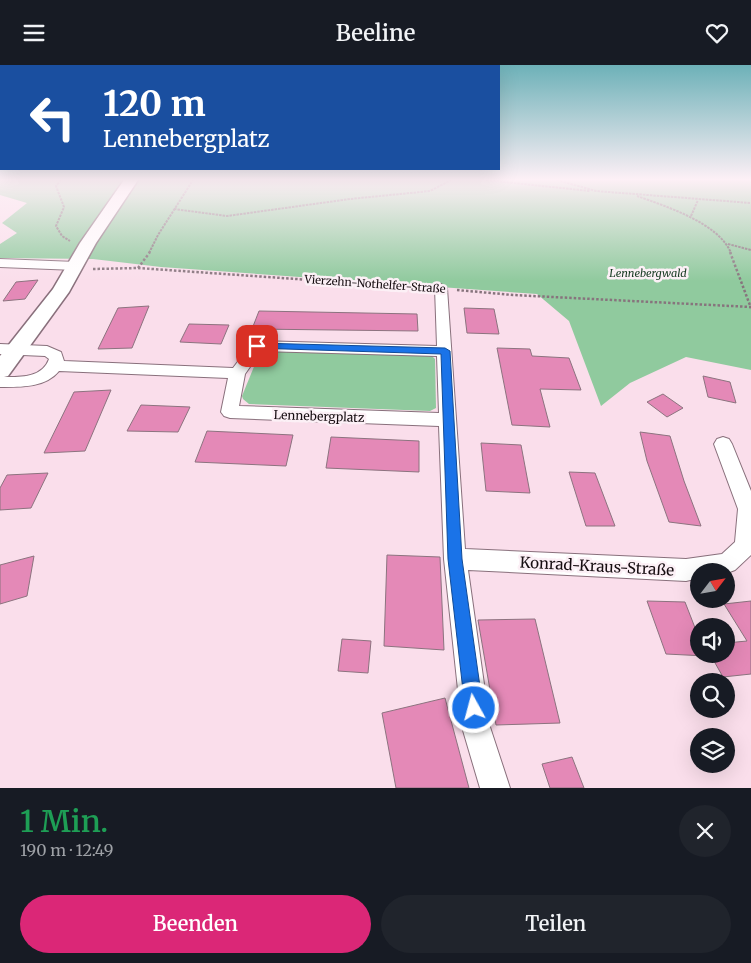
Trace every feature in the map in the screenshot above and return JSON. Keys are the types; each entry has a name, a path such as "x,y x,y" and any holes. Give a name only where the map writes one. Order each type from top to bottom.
{"main road":[{"path":"0,371 8,350 60,292 108,214"}],"street":[{"path":"0,263 76,266"},
{"path":"441,289 455,559 476,727 495,788"},
{"name":"Lennebergplatz","path":"445,351 257,346 237,373 230,413 448,420"},
{"path":"0,382 32,380 48,372 54,366 57,359 52,352 8,350"},
{"path":"54,366 237,373"},
{"name":"Konrad-Kraus-Straße","path":"455,559 686,570 727,563 745,547 748,509 724,444"}],"path":[{"path":"61,214 56,226 62,236 74,245"},
{"path":"138,268 150,252 171,214"},
{"path":"205,214 227,217 249,214"},
{"path":"685,214 691,216 728,243 751,250"},
{"path":"728,243 751,307"},
{"name":"Vierzehn-Nothelfer-Straße","path":"76,266 88,269 138,268 513,295 751,307"}],"green space":[{"name":"Lennebergwald","path":"14,214 751,214 751,370 686,357 630,383 601,406 569,321 537,294 161,267 93,259 0,258 0,244 17,233 2,223"},
{"path":"267,350 432,356 435,359 436,408 430,411 249,404 242,396 260,352"}],"building":[{"path":"38,280 25,299 3,301 16,282"},
{"path":"149,306 132,348 98,349 118,308"},
{"path":"464,308 494,309 499,334 467,333"},
{"path":"259,311 417,314 418,331 252,329"},
{"path":"189,324 229,325 221,344 180,342"},
{"path":"497,348 530,349 532,356 569,358 581,390 540,389 550,427 512,425"},
{"path":"703,376 730,382 736,403 708,397"},
{"path":"111,390 85,451 44,453 74,392"},
{"path":"663,394 683,408 667,417 647,402"},
{"path":"141,405 190,407 178,432 127,431"},
{"path":"207,431 293,435 286,466 195,462"},
{"path":"640,432 670,436 701,526 669,522 647,461"},
{"path":"331,437 419,441 419,472 326,468"},
{"path":"481,443 521,445 530,493 486,491"},
{"path":"569,472 595,473 615,526 586,526"},
{"path":"48,473 31,508 0,510 0,488 7,475"},
{"path":"387,555 440,557 444,650 384,646"},
{"path":"34,556 27,596 0,604 0,565"},
{"path":"647,601 685,602 691,618 690,655 666,654"},
{"path":"751,601 751,674 735,676 735,673 721,673 715,663 735,663 735,642 747,641 735,622 735,618 733,618 726,608 735,608 735,603"},
{"path":"535,619 560,723 496,725 478,620"},
{"path":"342,639 371,641 368,673 338,671"},
{"path":"445,698 469,788 396,788 382,713"},
{"path":"572,757 584,788 550,788 542,764"}],"route":[{"path":"257,346 445,351 455,559 474,708"}]}
